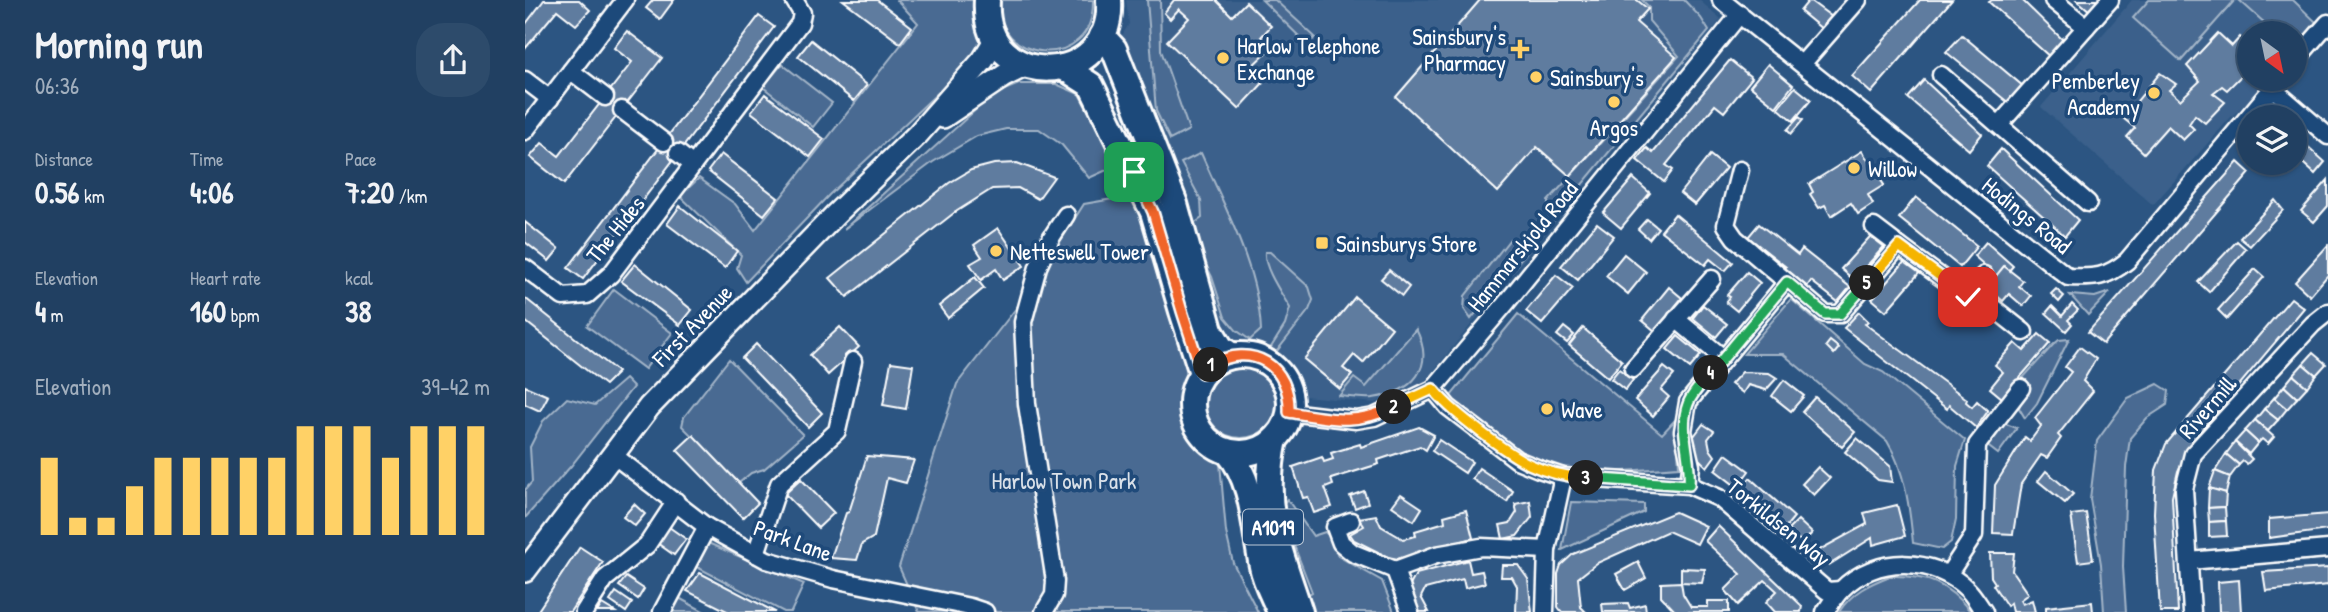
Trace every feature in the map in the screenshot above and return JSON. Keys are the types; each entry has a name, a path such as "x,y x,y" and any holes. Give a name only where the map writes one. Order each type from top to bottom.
{"main road":[{"path":"987,0 986,14 991,29 1010,57 1024,66 1048,69 1076,63 1090,53 1108,22 1109,0"},
{"path":"1102,36 1114,49 1175,204 1210,330 1221,348 1232,356"},
{"path":"1063,67 1091,85 1153,212 1202,373"},
{"path":"1232,356 1251,356 1265,361 1277,371 1288,388 1289,412 1285,427 1265,447 1253,452 1228,452 1213,445 1201,434 1194,419 1194,387 1202,373 1221,359 1232,356"},
{"name":"A1019","path":"1275,439 1269,467 1271,516 1283,564 1300,612"},
{"name":"A1019","path":"1228,452 1238,463 1247,488 1263,570 1280,612"}],"street":[{"path":"525,131 625,0"},
{"name":"The Hides","path":"525,268 563,297 587,295 611,273 800,23 801,13 794,0"},
{"name":"Hodings Road","path":"1721,0 2068,277 2102,276 2112,273 2127,261 2269,91"},
{"path":"1803,64 1858,0"},
{"path":"2053,0 2086,27"},
{"path":"1999,125 2110,0"},
{"name":"Hammarskjold Road","path":"1289,412 1356,420 1374,417 1433,389 1507,302 1740,14"},
{"path":"2307,47 2328,23"},
{"name":"First Avenue","path":"525,570 649,407 709,343 918,134 983,60 994,42 991,29"},
{"name":"First Avenue","path":"918,134 993,82 1024,66"},
{"path":"571,71 605,97"},
{"path":"1941,75 2088,203"},
{"path":"525,80 550,99"},
{"path":"2284,91 2328,136"},
{"path":"622,110 664,142"},
{"path":"678,153 693,165"},
{"path":"1740,170 1726,225 1735,238 1825,314 1840,314 1899,246"},
{"path":"1044,612 1054,595 1055,581 1027,404 1023,322 1038,267 1051,238 1066,215"},
{"path":"1874,227 1968,297 1984,275"},
{"path":"1633,369 1712,279"},
{"path":"1689,485 1691,466 1683,431 1688,402 1787,282"},
{"path":"1972,291 2024,332"},
{"name":"Rivermill","path":"2192,612 2184,489 2193,454 2313,324 2328,312"},
{"path":"1676,320 1723,358"},
{"path":"756,554 779,484 837,431 853,361"},
{"path":"1948,575 1974,535 1976,445 2021,388"},
{"name":"Torkildsen Way","path":"1433,389 1448,407 1517,460 1563,477 1689,485 1719,498 1827,591 1841,590"},
{"name":"Park Lane","path":"612,454 707,527 767,560 833,579 985,612"},
{"path":"1545,612 1547,550 1563,477"},
{"path":"584,612 605,579 647,545 676,502"},
{"path":"1351,521 1335,527 1341,544 1353,553 1395,570 1436,555 1481,547 1547,550"},
{"path":"661,612 707,527"},
{"path":"2189,561 2328,550"},
{"path":"1825,612 1841,590 1857,578 1874,569 1894,564 1914,564 1948,575 1968,590 1984,612"},
{"path":"1395,570 1410,612"}],"shaded area":[{"path":"1126,0 1699,0 1721,19 1425,381 1375,403 1294,395 1262,360 1232,356 1114,49 1129,24"},
{"name":"Pemberley Academy","path":"2132,0 2242,0 2264,21 2237,21 2237,91 2258,91 2244,105 2237,105 2237,111 2153,205 2041,107"}],"green space":[{"path":"897,0 973,0 981,28 977,56 829,195 746,282 737,268 741,255 680,196 699,178 735,204 755,230 918,23"},
{"path":"1001,0 1093,0 1089,24 1078,40 1062,49 1044,51 1026,47 1011,37 1002,21"},
{"path":"1147,0 1160,0 1161,50 1189,130 1170,140 1156,111"},
{"path":"1262,0 1275,0 1315,37 1308,45"},
{"path":"1642,0 1684,0 1709,31 1471,319 1464,309 1465,296 1510,239 1528,237 1541,227 1549,217 1548,201 1679,56 1649,21 1649,7"},
{"path":"2149,0 2235,0 2181,61 2133,18"},
{"path":"2239,0 2293,0 2316,22 2307,34 2307,21 2263,21"},
{"path":"782,64 832,103 813,127 763,87"},
{"path":"1019,84 1056,84 1079,94 1118,165 1089,178 1062,145 1039,129 1006,129 977,136 933,162 844,229 992,95"},
{"path":"1201,153 1239,240 1254,284 1261,330 1250,340 1236,330 1225,317 1212,277 1192,238 1191,226 1202,218 1201,200 1181,163"},
{"name":"Harlow Town Park","path":"1136,195 1202,373 1192,391 1193,395 1182,409 1185,428 1193,441 1220,463 1226,532 1233,563 1258,612 919,612 899,567 957,384 1024,298 1084,204"},
{"path":"1265,252 1270,252 1309,287 1313,300 1309,310 1273,356 1268,352 1285,325 1290,308 1270,273"},
{"path":"614,289 672,333 645,369 587,326"},
{"path":"2110,292 2088,315 2070,295 2095,297"},
{"path":"1791,299 1865,364 1883,372 1965,440 1957,466 1956,519 1951,542 1942,549 1913,543 1902,477 1887,441 1783,354 1744,354"},
{"path":"1518,314 1662,434 1676,419 1679,467 1582,474 1530,462 1450,397"},
{"path":"1416,329 1422,343 1422,366 1409,384 1387,395 1373,398 1339,396 1354,378 1366,387"},
{"path":"2069,339 2037,403 2025,418 2019,408 2029,388 2021,380 2053,345 2059,340"},
{"path":"729,359 803,435 764,469 751,473 739,483 682,426 684,417"},
{"path":"1241,366 1261,372 1271,382 1277,402 1271,422 1261,432 1241,438 1221,432 1211,422 1205,402 1211,382 1221,372"},
{"path":"625,379 633,387 571,466 525,518 525,490 532,482 530,447 543,421 567,398 595,405"},
{"path":"2158,384 2169,391 2167,405 2147,418 2130,438 2126,467 2123,567 2126,612 2104,612 2101,564 2090,499 2097,441 2128,398"},
{"path":"2003,423 2017,428 1998,454 1985,444"},
{"path":"1287,499 1313,536 1325,532 1332,539 1338,556 1382,581 1394,612 1308,612 1300,599 1312,592 1280,509"},
{"path":"1571,502 1644,504 1644,512 1562,550"},
{"path":"708,543 804,584 791,612 784,612 695,566"},
{"path":"1890,576 1915,577 1936,583 1954,594 1971,612 1839,612 1849,599 1861,590"},
{"path":"677,597 705,612 670,612"}],"building":[{"path":"544,0 579,0 590,10 576,25 557,10 525,49 525,25"},
{"path":"653,0 674,0 660,19 646,8"},
{"path":"843,0 877,0 912,27 900,43"},
{"name":"Harlow Telephone Exchange","path":"1174,0 1216,0 1232,16 1246,2 1271,26 1261,37 1272,47 1249,69 1263,83 1239,109 1167,41 1189,18 1179,9 1170,19 1164,13"},
{"name":"Sainsbury's","path":"1480,0 1637,0 1648,9 1636,22 1676,57 1570,176 1537,147 1498,192 1396,97"},
{"path":"1809,0 1832,17 1822,29 1800,11"},
{"path":"1920,0 1952,0 1871,93 1852,76"},
{"path":"2022,0 2065,42 2051,58 1989,2"},
{"path":"2077,0 2101,0 2091,12"},
{"path":"759,16 774,27 583,279 568,268"},
{"path":"627,31 662,58 564,184 530,157 542,143 559,156 632,62 614,48"},
{"path":"2218,33 2232,46 2237,40 2237,80 2227,90 2222,86 2213,93 2225,102 2205,123 2195,115 2189,124 2194,129 2183,140 2168,126 2144,153 2127,137 2135,128 2123,118 2160,73 2176,84 2169,90 2180,100 2200,81 2187,66"},
{"path":"1962,35 2024,87 2010,104 1946,52"},
{"path":"811,40 867,85 854,101 798,56"},
{"path":"1730,60 1752,78 1724,112 1715,105 1666,165 1673,170 1664,182 1637,160 1647,148 1653,153"},
{"path":"1768,64 1793,85 1776,107 1750,86"},
{"path":"1924,80 1982,134 1969,150 1908,98"},
{"path":"1795,87 1811,100 1793,121 1778,108"},
{"path":"765,94 824,139 810,157 751,112"},
{"path":"1799,117 1803,120 1791,134 1787,130"},
{"path":"2307,146 2325,162 2315,174 2307,167"},
{"path":"2001,149 2078,220 2065,236 1987,166"},
{"name":"Willow","path":"1862,151 1884,185 1868,195 1873,204 1858,214 1851,203 1831,216 1825,205 1819,208 1810,194 1813,192 1809,184"},
{"path":"721,154 778,198 764,215 708,171"},
{"path":"1710,155 1726,168 1695,205 1680,193"},
{"path":"1017,163 1054,177 1038,199 1018,188 992,189 954,213 847,297 830,278 949,183 971,170 994,164"},
{"path":"2237,163 2237,175 2248,175 2103,344 2088,332"},
{"path":"1633,178 1650,193 1621,228 1603,213"},
{"path":"2328,180 2328,206 2314,222 2301,211"},
{"path":"1916,197 1977,246 1960,267 1899,218"},
{"path":"2275,200 2283,210 2250,246 2240,238"},
{"path":"680,206 737,251 725,268 667,224"},
{"path":"1675,214 1733,262 1725,271 1710,259 1705,265 1661,231"},
{"path":"1647,219 1658,228 1649,239 1638,229"},
{"path":"525,222 559,249 549,261 525,242"},
{"path":"1597,223 1614,236 1578,280 1561,266"},
{"path":"1759,224 1798,255 1802,249 1850,287 1838,302 1811,281 1806,288 1784,270 1786,267 1748,237"},
{"name":"Netteswell Tower","path":"998,228 1024,266 1003,280 996,269 981,280 970,264 982,257 974,245"},
{"path":"1876,230 1889,241 1854,280 1841,269"},
{"path":"2237,241 2246,249 2209,292 2198,282"},
{"path":"1986,242 2013,266 2001,280 1974,256"},
{"path":"2328,245 2328,275 2310,296 2295,282"},
{"path":"1624,254 1646,272 1628,294 1606,276"},
{"path":"1906,260 1920,272 1886,311 1872,299"},
{"path":"635,264 692,310 680,325 621,281"},
{"path":"2004,266 2023,281 2019,286 2031,296 2023,306 2009,294 2003,301 1987,287"},
{"path":"2255,269 2264,277 2227,319 2218,310"},
{"path":"1389,270 1409,287 1402,296 1381,279"},
{"path":"1747,272 1760,283 1737,311 1726,302 1730,297 1727,295"},
{"path":"1556,275 1573,288 1542,324 1526,311"},
{"path":"975,277 984,288 948,318 939,306"},
{"path":"1669,287 1682,298 1655,331 1642,320"},
{"path":"2056,289 2064,296 2059,302 2051,294"},
{"path":"1355,297 1392,328 1363,363 1354,355 1343,368 1352,375 1340,389 1304,359"},
{"path":"525,298 618,372 605,385 525,321"},
{"path":"2291,298 2304,308 2193,440 2178,471 2172,497 2178,612 2160,612 2154,513 2156,470 2166,444"},
{"path":"2072,304 2078,310 2068,320 2072,324 2066,331 2046,313 2052,306 2062,316"},
{"path":"1703,305 1727,324 1716,337 1693,318"},
{"path":"1859,312 1868,321 1865,324 1967,399 1966,402 1972,407 1977,401 1988,411 1976,428 1949,405 1947,409 1844,328"},
{"path":"840,327 859,347 828,375 810,355"},
{"path":"1564,327 1574,335 1567,343 1557,335"},
{"path":"1583,328 1622,361 1608,378 1569,345"},
{"path":"2039,334 2050,343 2002,398 1990,388 2003,372 1995,365 2015,343 2024,351"},
{"path":"1678,336 1701,355 1690,368 1667,349"},
{"path":"1830,341 1839,348 1834,354 1826,346"},
{"path":"756,344 822,413 808,427 742,358"},
{"path":"2080,347 2096,359 2083,381 2093,391 2058,435 2061,438 2047,458 2041,455 2021,484 2013,534 1993,533 1995,485 2025,437 2030,441 2041,426 2035,418 2071,372 2065,367"},
{"path":"2313,353 2326,364 2316,375 2303,364"},
{"path":"891,362 913,365 906,409 883,405"},
{"path":"2303,364 2316,375 2307,387 2293,375"},
{"path":"1664,367 1674,375 1661,390 1669,397 1653,416 1635,400"},
{"path":"1619,369 1633,380 1625,390 1611,379"},
{"path":"1742,372 1769,373 1777,378 1766,390 1748,385 1743,393 1731,384"},
{"path":"2293,375 2307,387 2297,398 2284,386"},
{"path":"1784,380 1804,396 1791,411 1772,396"},
{"path":"525,386 548,396 540,411 525,404"},
{"path":"2284,386 2297,398 2287,409 2274,398"},
{"path":"1815,397 1855,432 1842,447 1802,412"},
{"path":"2274,398 2287,409 2278,420 2264,409"},
{"path":"2264,409 2278,420 2268,431 2255,420"},
{"path":"2255,420 2274,437 2268,444 2262,439 2258,443 2245,431"},
{"path":"1703,424 1714,431 1708,439 1715,456 1707,467 1688,444"},
{"path":"1419,427 1434,435 1426,450 1420,446 1378,460 1379,464 1331,479 1333,485 1325,488 1332,507 1314,513 1308,497 1303,498 1293,467 1322,457 1324,462 1333,459 1331,453 1360,444 1361,447"},
{"path":"2245,431 2258,443 2249,454 2235,442"},
{"path":"693,435 758,503 743,518 677,450"},
{"path":"1857,438 1890,466 1892,482 1878,480 1845,452"},
{"path":"1439,440 1472,462 1465,473 1432,451"},
{"path":"2235,442 2252,459 2247,464 2243,461 2239,465 2226,454"},
{"path":"1726,454 1749,471 1737,487 1715,470"},
{"path":"2226,454 2239,465 2230,477 2215,471"},
{"path":"867,456 914,460 906,483 887,478 874,537 862,544 857,560 831,558 846,513 849,512"},
{"path":"1818,467 1830,478 1814,495 1802,484"},
{"path":"1479,468 1513,491 1507,502 1472,479"},
{"path":"2046,471 2073,494 2065,503 2038,481"},
{"path":"2215,471 2230,477 2226,493 2209,488"},
{"path":"1750,478 1794,517 1784,529 1740,490"},
{"path":"801,479 834,513 818,528 785,494"},
{"path":"2209,488 2226,493 2225,507 2208,508"},
{"path":"1364,491 1368,503 1355,508 1350,496"},
{"path":"1401,494 1422,508 1414,521 1392,506"},
{"path":"1530,501 1532,517 1517,536 1503,539 1500,525 1510,523 1517,512 1515,504"},
{"path":"634,504 645,514 635,526 623,517"},
{"path":"1897,505 1905,536 1873,545 1872,538 1829,565 1819,550 1867,524 1864,513"},
{"path":"2225,507 2226,521 2209,522 2208,508"},
{"path":"1466,510 1473,538 1398,559 1388,557 1354,540 1350,534 1364,526 1359,518 1376,515 1381,526 1403,539 1416,536 1415,531 1445,522 1444,516"},
{"path":"1675,512 1706,526 1697,544 1668,531 1597,563 1578,578 1581,607 1586,612 1562,612 1558,607 1558,574 1561,565 1573,554"},
{"path":"2086,513 2093,560 2078,562 2071,515"},
{"path":"2328,514 2328,530 2269,538 2269,519"},
{"path":"1798,520 1812,533 1803,543 1788,530"},
{"path":"2226,521 2227,536 2209,537 2209,522"},
{"path":"1718,526 1802,606 1801,612 1775,612 1766,602 1777,591 1765,580 1738,605 1725,590 1741,574 1705,541"},
{"path":"669,527 686,539 674,555 657,543"},
{"path":"580,547 603,562 570,612 537,612"},
{"path":"1990,553 2014,553 2012,571 2028,594 2020,600 2022,604 2032,600 2035,612 2012,612 2010,603 2007,606 1993,585 1995,583 1991,577"},
{"path":"1468,560 1471,573 1482,571 1485,583 1465,588 1463,579 1425,589 1421,597 1429,612 1412,612 1405,595 1416,574"},
{"path":"1638,562 1646,578 1625,590 1616,574"},
{"path":"1502,565 1518,565 1528,579 1532,612 1516,612 1517,586 1512,577 1501,577"},
{"path":"1681,568 1705,569 1702,583 1681,582"},
{"path":"2328,568 2328,585 2266,591 2263,572"},
{"path":"700,573 775,612 729,612 687,591"},
{"path":"626,577 644,589 638,599 619,586"},
{"path":"2239,580 2241,612 2219,612 2218,582"},
{"path":"1681,582 1683,594 1691,607 1708,607 1708,601 1729,601 1729,612 1676,612 1661,596 1661,583"},
{"path":"616,592 632,603 626,612 610,601"},
{"path":"2092,602 2093,612 2046,612 2046,607"},
{"path":"1628,603 1630,608 1645,604 1646,612 1603,612 1602,604"},
{"path":"602,604 615,612 597,612"}],"place":[{"name":"Sainsbury's Pharmacy","path":"1520,49"},
{"name":"Harlow Telephone Exchange","path":"1223,58"},
{"name":"Sainsbury's","path":"1536,77"},
{"name":"Pemberley Academy","path":"2154,93"},
{"name":"Argos","path":"1614,102"},
{"name":"Willow","path":"1854,168"},
{"name":"Sainsburys Store","path":"1322,243"},
{"name":"Netteswell Tower","path":"996,251"},
{"name":"Wave","path":"1547,409"}],"route":[{"path":"1134,172 1153,212 1202,373 1221,359 1251,356 1265,361 1283,379 1288,388 1289,412 1356,420 1374,417 1433,389 1448,407 1517,460 1563,477 1689,485 1691,466 1683,431 1688,402 1787,282 1825,314 1840,314 1899,246 1968,297"}]}
